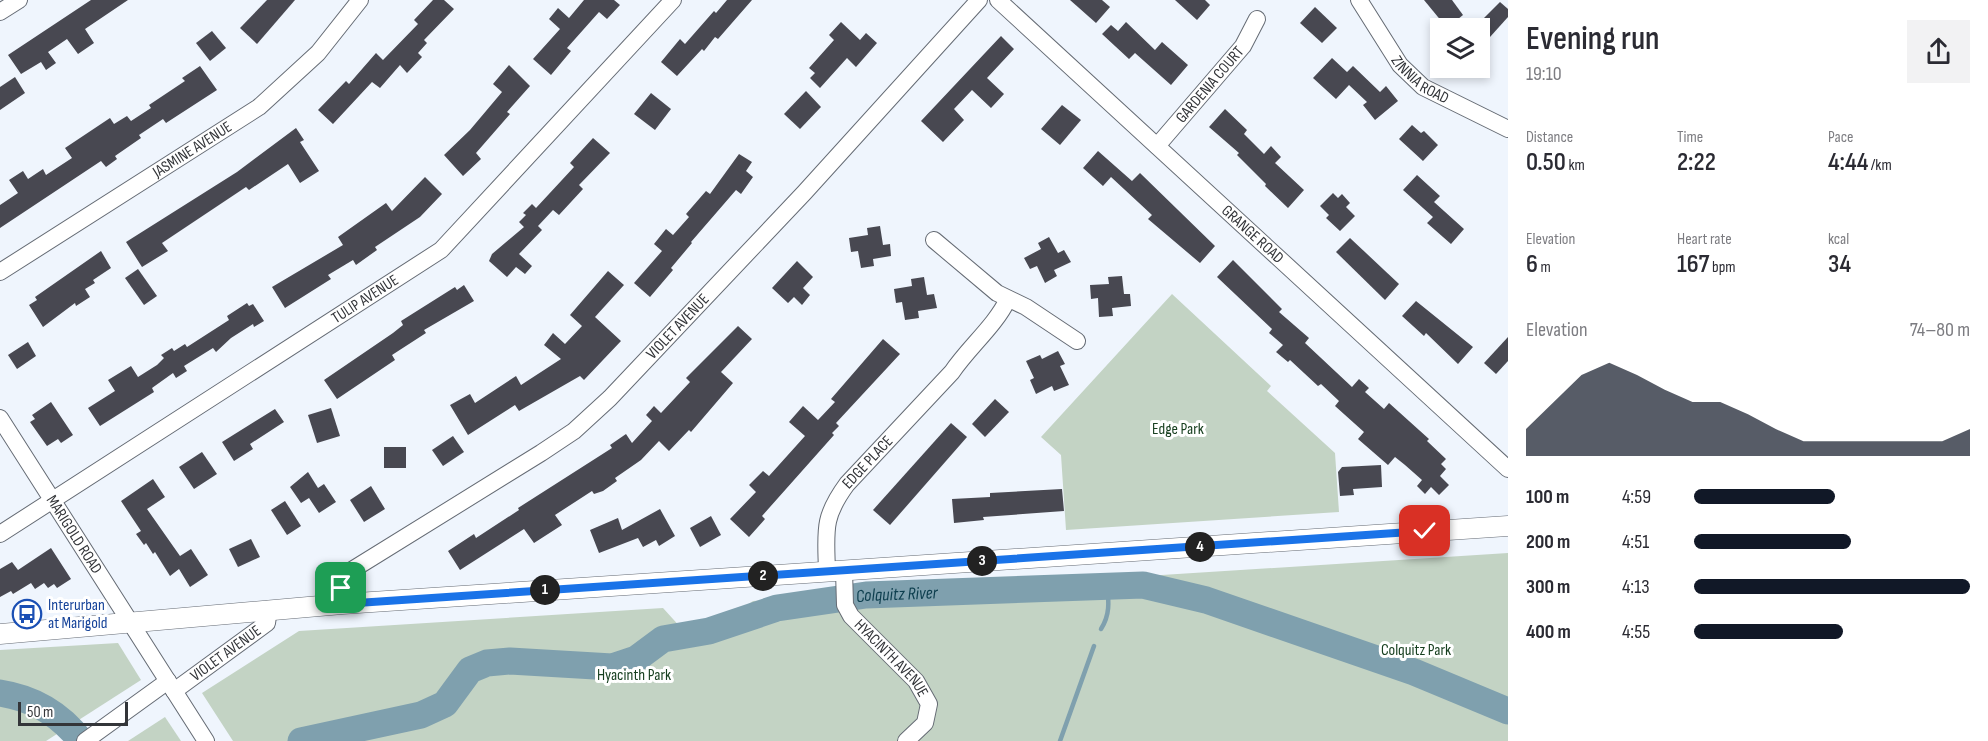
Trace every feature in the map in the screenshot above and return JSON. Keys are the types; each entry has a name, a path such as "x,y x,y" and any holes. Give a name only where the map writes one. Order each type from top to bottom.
{"main road":[{"path":"0,634 269,609 1508,526"}],"street":[{"path":"0,12 19,0"},
{"name":"JASMINE AVENUE","path":"0,272 259,107 318,53 360,0"},
{"name":"TULIP AVENUE","path":"0,534 441,250 673,0"},
{"name":"VIOLET AVENUE","path":"342,604 341,588 344,579 352,570 541,453 573,431 610,398 796,201 979,0"},
{"name":"GRANGE ROAD","path":"998,0 1508,469"},
{"name":"ZINNIA ROAD","path":"1359,0 1400,65 1423,87 1508,129"},
{"name":"GARDENIA COURT","path":"1156,146 1243,46 1257,19"},
{"path":"934,240 997,293 1026,307 1077,341"},
{"name":"EDGE PLACE","path":"835,571 825,523 832,503 952,372 1002,312 1008,299"},
{"name":"MARIGOLD ROAD","path":"0,418 206,741"},
{"name":"HYACINTH AVENUE","path":"835,571 851,616 916,681 929,704 926,723 906,741"},
{"name":"VIOLET AVENUE","path":"86,740 267,623 269,609"}],"green space":[{"name":"Edge Park","path":"1172,294 1271,386 1267,391 1335,453 1339,512 1066,530 1061,455 1041,437"},
{"name":"Colquitz Park","path":"1508,553 1508,741 233,741 202,693 299,631 663,608 693,641 753,601"},
{"path":"118,643 141,680 46,741 0,741 0,650"},
{"path":"165,717 181,741 128,741"}],"building":[{"path":"91,0 128,0 85,29 94,43 78,54 67,39 48,52 56,63 46,70 41,62 21,74 8,55"},
{"path":"267,0 295,0 257,44 240,28"},
{"path":"433,0 444,0 454,9 424,40 427,43 418,53 422,57 407,73 400,65 380,88 372,82 333,124 318,110 346,81 349,84 376,53 383,60 418,24 414,20"},
{"path":"584,0 614,0 620,5 607,19 599,12 567,48 571,51 551,75 533,59 560,29 549,19 558,8 569,18"},
{"path":"727,0 752,0 718,39 715,37 704,51 702,49 677,76 661,62 680,39 685,44 714,11 716,13"},
{"path":"1070,0 1102,0 1110,7 1096,23"},
{"path":"1175,0 1205,0 1210,5 1197,20"},
{"path":"1424,0 1452,0 1463,15 1459,18 1439,18"},
{"path":"1500,2 1508,9 1508,17 1490,37 1490,18 1484,18"},
{"path":"1315,7 1337,28 1322,43 1300,23"},
{"path":"841,22 860,40 866,33 877,43 856,67 847,58 820,88 810,78 815,73 809,68 834,40 829,35"},
{"path":"1126,22 1155,50 1162,42 1188,65 1171,85 1135,53 1129,59 1102,34 1111,25 1118,31"},
{"path":"212,31 226,48 210,61 196,43"},
{"path":"1001,36 1014,49 987,78 1004,94 991,108 972,90 954,109 964,120 943,142 921,121"},
{"path":"1332,58 1347,72 1353,66 1380,92 1386,86 1398,101 1375,120 1363,105 1367,102 1349,85 1336,99 1313,78"},
{"path":"509,65 530,86 507,112 510,114 476,153 481,159 463,176 444,155 470,130 502,92 493,84"},
{"path":"200,66 217,90 166,123 163,119 139,135 141,138 115,156 117,159 106,167 101,161 0,228 0,205 18,193 9,180 23,171 28,179 43,169 46,175 72,158 65,148 110,118 114,124 127,116 131,121 151,108 149,105 185,81 182,78"},
{"path":"15,77 25,93 0,110 0,87"},
{"path":"806,91 821,107 800,129 784,114"},
{"path":"651,93 671,109 655,130 634,114"},
{"path":"1062,105 1081,120 1060,145 1041,129"},
{"path":"1225,109 1247,130 1244,134 1264,154 1271,146 1281,157 1275,163 1304,190 1288,208 1237,155 1239,153 1209,127"},
{"path":"1412,125 1421,133 1424,131 1438,145 1423,161 1399,139"},
{"path":"296,128 304,140 300,142 319,171 300,183 288,164 249,190 246,187 162,243 168,251 142,267 126,242 237,172"},
{"path":"593,138 610,153 579,185 583,189 559,215 553,210 538,226 542,230 519,254 532,266 525,274 516,267 507,277 489,261 492,254 524,227 519,222 526,215 523,213 532,204 536,208 574,167 570,163"},
{"path":"1098,151 1132,181 1140,173 1215,246 1200,263 1148,219 1152,215 1111,177 1103,186 1083,168"},
{"path":"739,154 752,162 746,171 753,177 741,194 736,190 691,242 671,268 673,270 650,297 634,283 662,251 654,244 666,229 673,235 689,217 686,214 706,191 710,194"},
{"path":"1417,175 1440,196 1434,202 1464,229 1451,244 1427,223 1433,217 1403,190"},
{"path":"425,177 442,194 420,217 375,247 377,250 356,265 353,260 328,275 331,279 285,308 272,287 343,245 338,237 386,203 392,211"},
{"path":"1333,193 1338,198 1342,194 1350,203 1346,207 1355,216 1340,231 1326,218 1329,215 1320,206"},
{"path":"880,226 883,245 890,244 891,256 873,259 874,266 861,268 858,251 851,252 849,238 868,235 867,228"},
{"path":"1049,237 1058,253 1064,250 1071,262 1054,270 1057,276 1045,283 1037,266 1030,269 1024,258 1041,249 1038,243"},
{"path":"1350,238 1399,284 1385,300 1336,252"},
{"path":"101,251 111,268 93,280 95,283 85,289 90,297 76,306 75,303 43,327 29,305 37,300 35,297"},
{"path":"1233,260 1282,309 1279,312 1309,338 1305,343 1352,387 1359,379 1369,388 1365,392 1384,409 1389,403 1429,439 1427,441 1446,459 1441,464 1446,469 1440,476 1449,485 1439,495 1431,487 1425,494 1417,486 1422,480 1405,465 1395,457 1388,465 1358,439 1364,432 1335,406 1339,401 1321,384 1318,386 1290,360 1288,362 1276,352 1283,345 1269,333 1272,329 1217,277"},
{"path":"797,261 813,277 803,288 810,295 802,305 794,297 788,303 772,288"},
{"path":"138,269 157,296 144,305 125,278"},
{"path":"608,271 624,285 595,317 621,341 584,380 580,376 519,411 515,405 468,435 450,405 470,394 475,403 516,376 521,385 561,359 544,345 553,333 565,344 582,326 570,315"},
{"path":"1122,276 1124,294 1130,294 1131,306 1112,308 1113,316 1099,317 1098,298 1091,299 1090,285 1109,284 1108,277"},
{"path":"924,277 927,295 934,294 937,308 918,311 919,318 905,320 902,302 896,303 894,289 912,286 911,279"},
{"path":"464,285 474,301 424,330 426,333 392,355 395,360 337,399 324,380 393,333 403,325 401,321 455,287 457,290"},
{"path":"1416,301 1473,347 1458,364 1426,333 1424,336 1402,316"},
{"path":"247,303 249,306 253,304 264,321 254,327 253,324 231,338 216,352 213,348 184,366 187,371 176,378 173,373 152,388 154,392 100,426 88,408 115,391 108,380 131,366 138,377 157,365 164,358 161,355 185,344 187,347 229,320 227,316"},
{"path":"738,326 752,339 721,372 733,383 691,432 689,430 669,451 659,441 641,460 615,478 617,481 603,491 594,494 592,491 555,515 562,525 534,543 524,529 460,570 448,551 474,534 476,538 519,510 518,508 612,448 610,445 626,434 632,443 652,421 646,415 654,406 661,413 690,382 686,378"},
{"path":"1508,337 1508,361 1496,374 1484,363"},
{"path":"883,339 900,354 836,423 839,426 832,433 834,435 762,516 765,519 749,537 730,519 756,492 749,485 763,471 769,476 805,436 789,422 803,406 818,420 835,402 831,399"},
{"path":"28,342 36,356 17,369 8,355"},
{"path":"1058,351 1065,364 1060,366 1069,385 1054,391 1052,386 1036,394 1030,380 1034,378 1026,361 1040,355 1042,359"},
{"path":"995,399 1009,412 985,437 972,424"},
{"path":"51,402 73,435 61,443 58,439 47,446 30,422 35,419 32,415"},
{"path":"331,408 340,436 317,443 308,415"},
{"path":"275,409 284,422 250,444 253,449 234,461 222,442"},
{"path":"951,423 967,437 890,525 873,510"},
{"path":"453,436 464,452 443,466 432,450"},
{"path":"384,447 406,447 406,468 384,468"},
{"path":"202,452 217,474 194,489 179,467"},
{"path":"1381,465 1382,487 1353,489 1354,495 1340,496 1338,472 1342,467"},
{"path":"308,472 318,488 324,484 336,502 319,513 309,498 301,503 290,487"},
{"path":"153,479 165,497 147,509 180,556 191,549 208,575 190,587 179,569 170,576 155,552 153,554 146,543 144,545 136,534 141,531 121,501"},
{"path":"371,486 385,509 364,522 350,500"},
{"path":"1062,489 1064,511 983,517 984,520 954,523 952,499 990,497 990,493"},
{"path":"285,501 301,526 287,535 271,510"},
{"path":"660,509 675,536 659,546 656,540 643,547 638,538 599,553 590,530 618,518 622,530"},
{"path":"711,516 721,535 700,547 690,528"},
{"path":"251,539 260,557 238,567 229,549"},
{"path":"51,548 71,579 57,588 54,584 48,588 44,583 35,589 31,583 13,594 11,591 0,597 0,569 12,562 18,570"}],"waterway":[{"name":"Colquitz River","path":"301,741 421,715 445,704 470,670 487,663 510,661 612,667 636,659 663,639 709,631 777,608 866,595 1143,585 1206,600 1414,672 1508,711"},
{"path":"1101,629 1108,608 1107,586"},
{"path":"1060,741 1094,646"},
{"name":"Colquitz River","path":"0,693 24,699 45,709 65,723 81,741"}],"place":[{"name":"Interurban at Marigold","path":"27,614"}],"route":[{"path":"341,588 342,604 1425,531"}],"park label":[{"name":"Hyacinth Park","path":"634,675"}]}
